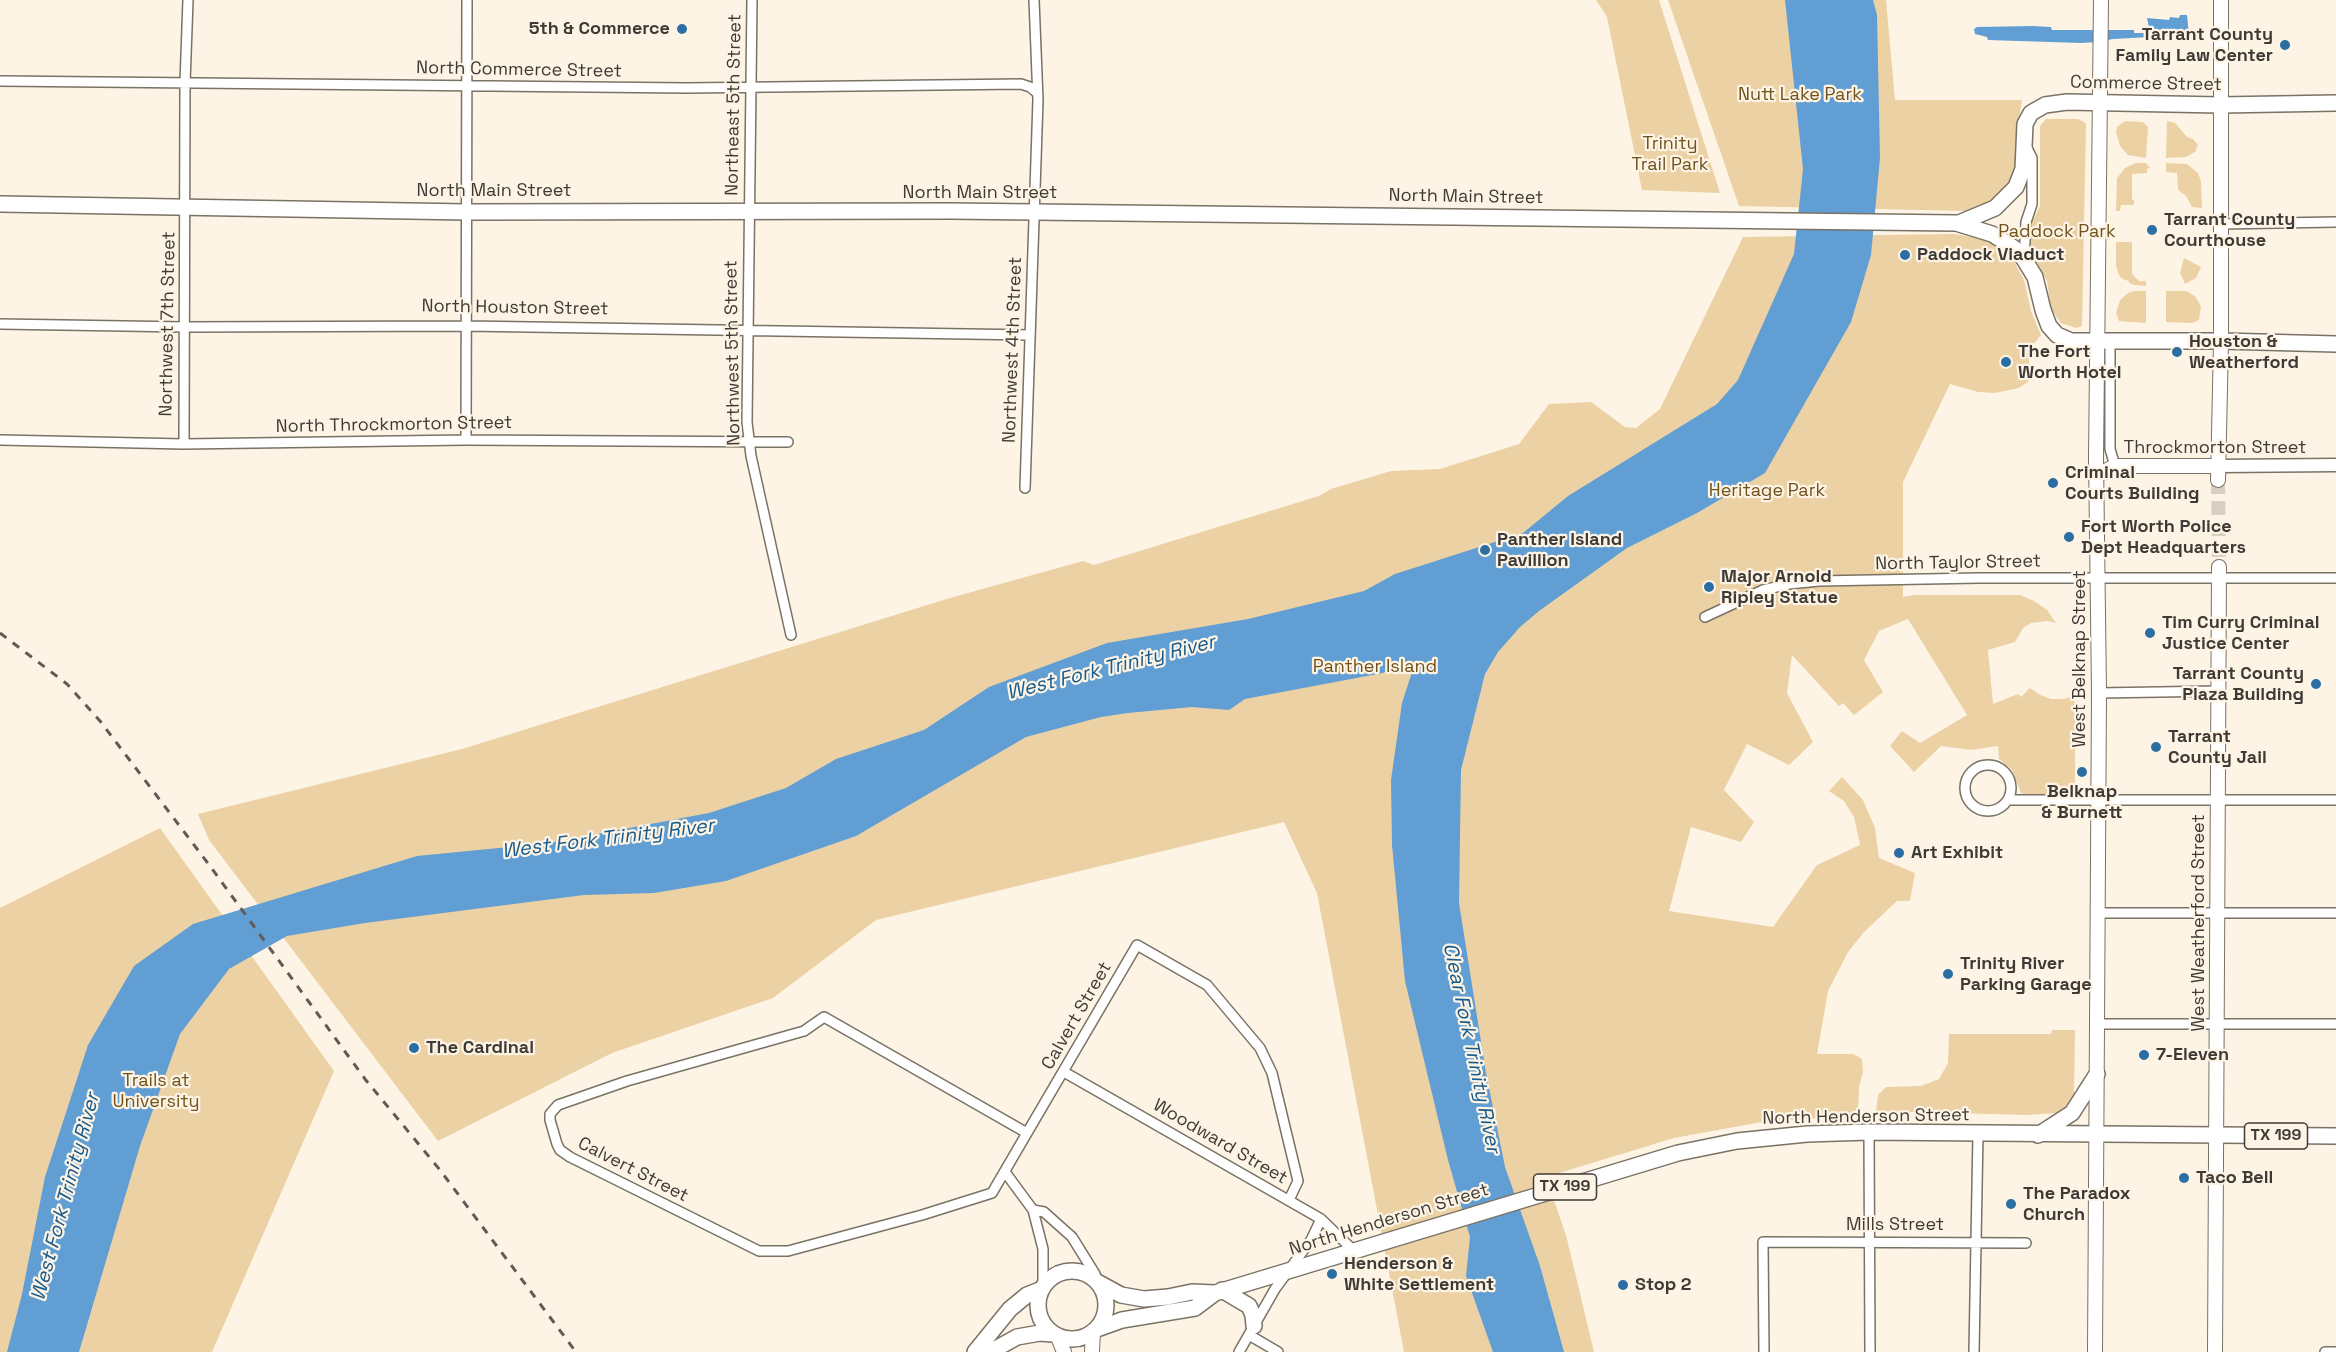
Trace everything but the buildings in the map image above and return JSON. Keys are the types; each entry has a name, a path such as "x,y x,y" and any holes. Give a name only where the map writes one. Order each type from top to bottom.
{"main road":[{"path":"2218,473 2221,341 2219,224 2221,0"},
{"name":"West Belknap Street","path":"2095,1352 2098,913 2096,476 2103,341 2101,5"},
{"name":"Commerce Street","path":"1958,223 1995,208 2016,187 2023,169 2025,124 2037,109 2055,102 2220,105 2336,103"},
{"name":"North Main Street","path":"0,204 467,212 1033,212 1958,223"},
{"path":"1958,223 2000,238 2024,259 2035,277 2045,319 2053,331 2071,340 2336,344"},
{"name":"Throckmorton Street","path":"2096,476 2115,466 2218,473"},
{"name":"West Weatherford Street","path":"2215,1352 2219,572"},
{"path":"2038,1135 2072,1113 2097,1074"},
{"name":"North Henderson Street","path":"1097,1281 1121,1295 1144,1299 1192,1292 1219,1292 1678,1153 1737,1141 1806,1134 1869,1132 1978,1133 2096,1139 2215,1135"},
{"name":"TX 199","path":"2215,1135 2336,1136"},
{"path":"975,1352 1010,1309 1027,1295 1042,1287 1052,1277 1062,1272 1074,1271 1085,1273 1097,1281 1106,1300 1105,1312 1095,1330 1092,1352"},
{"path":"1042,1287 1037,1302 1038,1311 1045,1326 1055,1335 1064,1352"},
{"path":"1219,1292 1249,1306 1253,1315 1251,1331"},
{"name":"North Henderson Street","path":"1095,1330 1122,1320 1195,1308 1219,1292"},
{"path":"990,1352 1017,1337 1040,1333 1073,1339 1084,1337 1095,1330"}],"street":[{"name":"Northwest 7th Street","path":"184,444 185,83 188,0"},
{"path":"466,440 467,0"},
{"name":"Northeast 5th Street","path":"748,211 752,0"},
{"name":"Northwest 4th Street","path":"1026,488 1038,100 1034,0"},
{"name":"North Commerce Street","path":"0,81 751,88 1021,84 1036,92"},
{"path":"2023,142 2032,158 2032,204 2026,222 2024,259"},
{"name":"Northwest 5th Street","path":"748,211 747,405 751,456 791,635"},
{"path":"2219,224 2336,222"},
{"name":"North Houston Street","path":"0,324 185,327 467,326 1030,335"},
{"path":"2103,341 2110,449 2115,466"},
{"name":"North Throckmorton Street","path":"0,440 184,444 466,440 788,442"},
{"name":"Throckmorton Street","path":"2218,473 2336,465"},
{"name":"North Taylor Street","path":"1705,617 1751,594 1801,582 2098,578 2219,572 2336,578"},
{"path":"2098,693 2219,691"},
{"path":"2008,800 2011,784 2003,770 1988,765 1979,766 1967,777 1964,793 1967,801 1980,811 1996,811 2008,800 2336,800"},
{"path":"2098,913 2336,913"},
{"name":"Calvert Street","path":"1027,1133 824,1017 804,1031 627,1081 558,1105 550,1120 557,1144 564,1154 759,1251 788,1251 988,1195 995,1189 1137,945 1207,986 1260,1048 1272,1073 1298,1181 1289,1200"},
{"path":"2097,1024 2336,1024"},
{"name":"Woodward Street","path":"1064,1072 1322,1219 1353,1250"},
{"path":"1869,1132 1870,1352"},
{"path":"1974,1352 1978,1133"},
{"path":"1005,1172 1033,1210 1043,1249 1042,1287"},
{"path":"1033,1210 1044,1212 1072,1237 1085,1256 1097,1281"},
{"path":"1239,1352 1275,1289 1311,1240 1322,1219"},
{"name":"Mills Street","path":"1764,1352 1763,1242 1976,1241 2026,1243"},
{"path":"1251,1331 1278,1352"},
{"path":"2325,1352 2336,1352"}],"green space":[{"name":"Trinity Trail Park","path":"1596,0 1659,0 1720,193 1642,190 1607,17"},
{"name":"Nutt Lake Park","path":"1668,0 1886,0 1895,100 2022,100 2017,132 2016,170 2012,181 1990,204 1966,211 1739,206"},
{"name":"Paddock Park","path":"2046,119 2078,119 2086,123 2082,326 2076,328 2061,323 2051,309 2047,281 2030,249 2031,224 2040,206 2040,126"},
{"path":"2125,121 2143,122 2148,127 2146,158 2128,155 2120,146 2117,127"},
{"path":"2167,121 2175,123 2187,137 2193,139 2198,145 2195,152 2186,157 2166,158"},
{"path":"2136,163 2146,163 2150,168 2147,169 2147,173 2132,174 2134,205 2121,205 2120,211 2116,211 2117,178 2125,168"},
{"path":"2166,163 2187,164 2198,173 2201,181 2202,208 2192,207 2186,196 2178,190 2177,173 2166,172"},
{"name":"Panther Island","path":"1955,234 1986,240 2013,260 2024,280 2031,311 2041,335 2029,350 2029,381 2019,388 1995,393 1978,392 1950,384 1903,482 1903,597 1914,595 2020,595 2047,610 2056,623 2047,621 2031,623 2023,628 2015,642 1988,650 1993,704 2018,694 2021,697 2030,688 2051,699 2064,699 2075,695 2075,795 2026,795 2021,793 2012,770 1999,759 1998,746 1971,750 1941,746 1914,772 1890,746 1902,731 1920,743 1967,715 1908,619 1879,631 1864,660 1883,692 1854,715 1843,703 1839,706 1792,655 1787,693 1813,742 1789,765 1747,744 1724,790 1754,822 1741,842 1691,827 1669,911 1773,927 1817,865 1860,845 1854,817 1844,801 1829,791 1842,777 1863,800 1875,828 1879,858 1915,873 1910,901 1897,901 1864,932 1848,952 1828,991 1817,1054 1853,1054 1862,1059 1863,1072 1859,1087 1858,1113 1842,1117 1767,1121 1674,1138 1546,1177 1566,1235 1594,1352 1404,1352 1317,893 1284,822 876,920 773,998 612,1053 438,1141 209,840 198,814 462,749 950,598 1083,561 1094,565 1319,496 1331,489 1391,471 1440,469 1519,444 1549,404 1591,402 1625,427 1636,428 1660,409 1743,237"},
{"path":"2116,242 2132,242 2132,274 2139,281 2146,281 2146,286 2129,283 2119,275 2116,266"},
{"path":"2184,258 2201,267 2196,278 2185,284 2180,273"},
{"path":"2134,291 2146,291 2146,323 2119,321 2116,313 2120,300"},
{"path":"2166,291 2186,291 2195,296 2201,306 2199,320 2192,323 2166,322"},
{"name":"Trails at University","path":"160,828 334,1071 212,1352 0,1352 0,908"},
{"path":"2052,1030 2075,1030 2074,1096 2065,1109 2057,1113 2027,1115 1876,1111 1878,1095 1886,1087 1921,1086 1939,1079 1948,1063 1949,1034 2051,1034"}],"water":[{"path":"1785,0 1873,0 1877,15 1880,158 1871,255 1851,322 1765,473 1697,513 1627,548 1539,611 1520,627 1498,652 1485,674 1461,770 1459,903 1486,1073 1505,1167 1540,1266 1564,1352 1493,1352 1466,1276 1470,1237 1448,1160 1405,981 1392,845 1391,780 1402,703 1412,672 1395,666 1383,673 1245,699 1229,710 1192,707 1128,713 1101,717 1026,737 856,836 726,881 654,893 584,895 365,923 287,936 229,969 180,1034 140,1146 79,1352 7,1352 22,1294 45,1177 88,1045 134,966 193,924 417,856 550,843 709,813 786,788 836,759 924,730 989,687 1107,643 1248,619 1364,591 1395,574 1523,533 1568,496 1717,404 1738,380 1794,254 1803,169"},
{"path":"2180,15 2187,15 2189,35 2081,43 1988,40 1987,37 1975,34 1974,29 1977,27 2033,26 2051,27 2052,30 2134,30 2134,33 2150,33 2147,18 2169,20 2170,17 2179,18"}],"tunnel":[{"path":"2218,480 2219,567"}],"railway":[{"path":"0,633 67,684 100,721 210,866 365,1079 440,1170 576,1352"}],"place":[{"name":"5th & Commerce","path":"682,29"},
{"name":"Tarrant County Family Law Center","path":"2285,45"},
{"name":"Tarrant County Courthouse","path":"2152,230"},
{"name":"Paddock Viaduct","path":"1905,255"},
{"name":"Houston & Weatherford","path":"2177,352"},
{"name":"The Fort Worth Hotel","path":"2006,362"},
{"name":"Criminal Courts Building","path":"2053,483"},
{"name":"Fort Worth Police Dept Headquarters","path":"2069,537"},
{"name":"Panther Island Pavillion","path":"1485,550"},
{"name":"Major Arnold Ripley Statue","path":"1709,587"},
{"name":"Tim Curry Criminal Justice Center","path":"2150,633"},
{"name":"Tarrant County Plaza Building","path":"2316,684"},
{"name":"Tarrant County Jail","path":"2156,747"},
{"name":"Belknap & Burnett","path":"2082,772"},
{"name":"Art Exhibit","path":"1899,853"},
{"name":"Trinity River Parking Garage","path":"1948,974"},
{"name":"The Cardinal","path":"414,1048"},
{"name":"7-Eleven","path":"2144,1055"},
{"name":"Taco Bell","path":"2184,1178"},
{"name":"The Paradox Church","path":"2011,1204"},
{"name":"Henderson & White Settlement","path":"1332,1274"},
{"name":"Stop 2","path":"1623,1285"}],"park label":[{"name":"Heritage Park","path":"1767,491"}],"water label":[{"name":"West Fork Trinity River","path":"1111,668"},
{"name":"West Fork Trinity River","path":"608,839"},
{"name":"Clear Fork Trinity River","path":"1471,1048"},
{"name":"West Fork Trinity River","path":"66,1197"}]}
